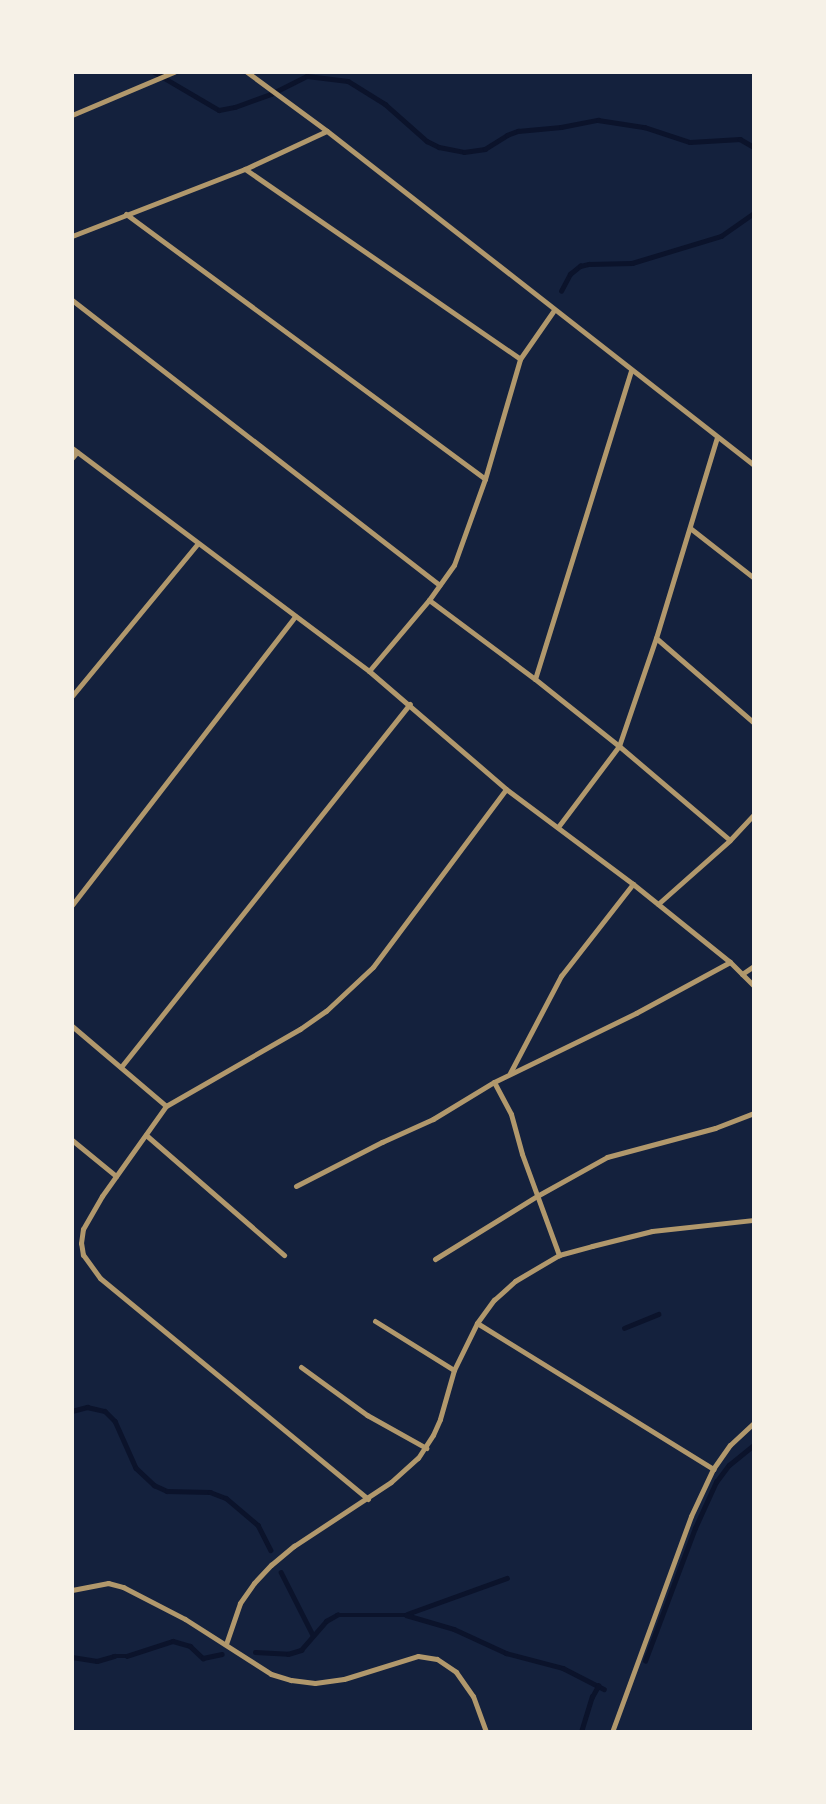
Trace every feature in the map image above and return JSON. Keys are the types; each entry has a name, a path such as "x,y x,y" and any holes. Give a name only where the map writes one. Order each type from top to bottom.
{"street":[{"path":"72,114 174,72"},
{"path":"247,72 327,132 631,371 754,465"},
{"path":"72,236 245,169 327,132"},
{"path":"245,169 520,359"},
{"path":"126,214 485,479"},
{"path":"72,300 439,585"},
{"path":"369,671 429,600 454,565 485,479 520,359 554,310"},
{"path":"535,679 631,371"},
{"path":"558,827 619,746 656,638 717,437"},
{"path":"72,458 75,450 369,671 410,704 506,789 633,884 730,962 754,986"},
{"path":"690,528 754,578"},
{"path":"72,696 198,543"},
{"path":"429,600 535,679 619,746 730,840"},
{"path":"72,905 295,616"},
{"path":"656,638 754,723"},
{"path":"121,1067 410,704"},
{"path":"368,1499 100,1278 83,1256 81,1243 84,1229 92,1212 166,1106 300,1029 348,993 373,967 506,789"},
{"path":"658,904 730,840 754,814"},
{"path":"510,1074 560,976 633,884"},
{"path":"296,1186 382,1142 433,1119 494,1082 636,1013 730,962"},
{"path":"742,974 754,966"},
{"path":"72,1026 166,1106"},
{"path":"494,1082 511,1114 522,1154 559,1255"},
{"path":"434,1259 537,1196 607,1157 715,1128 754,1113"},
{"path":"146,1135 284,1255"},
{"path":"72,1140 116,1176"},
{"path":"226,1644 240,1603 254,1583 271,1565 294,1546 368,1499 391,1482 426,1448 440,1419 454,1370 477,1322 494,1300 515,1281 559,1255 652,1231 754,1220"},
{"path":"375,1321 454,1370"},
{"path":"477,1322 712,1469"},
{"path":"301,1367 368,1415 426,1448"},
{"path":"612,1732 691,1516 712,1469 730,1446 754,1423"},
{"path":"72,1590 108,1583 123,1587 226,1644 250,1662 271,1674 291,1680 315,1683 344,1679 418,1656 438,1660 456,1672 473,1696 486,1732"}],"waterway":[{"path":"154,72 219,110 235,107 271,94 307,76 348,81 385,104 427,141 439,147 464,152 485,149 507,135 518,131 561,127 598,120 644,127 690,142 740,139 754,147"},
{"path":"561,291 570,274 580,266 632,263 721,236 754,213"},
{"path":"624,1328 658,1314"},
{"path":"72,1411 87,1407 105,1411 115,1421 136,1468 154,1485 167,1491 210,1492 226,1498 258,1525 271,1550"},
{"path":"645,1661 695,1528 716,1482 729,1465 754,1445"},
{"path":"281,1572 313,1635"},
{"path":"407,1614 507,1578"},
{"path":"255,1652 288,1654 301,1650 326,1621 337,1615 406,1615 454,1629 506,1653 563,1668 604,1689"},
{"path":"72,1657 97,1661 114,1656 127,1656 173,1641 190,1646 203,1658 222,1654"},
{"path":"581,1732 592,1697 598,1686"}]}
